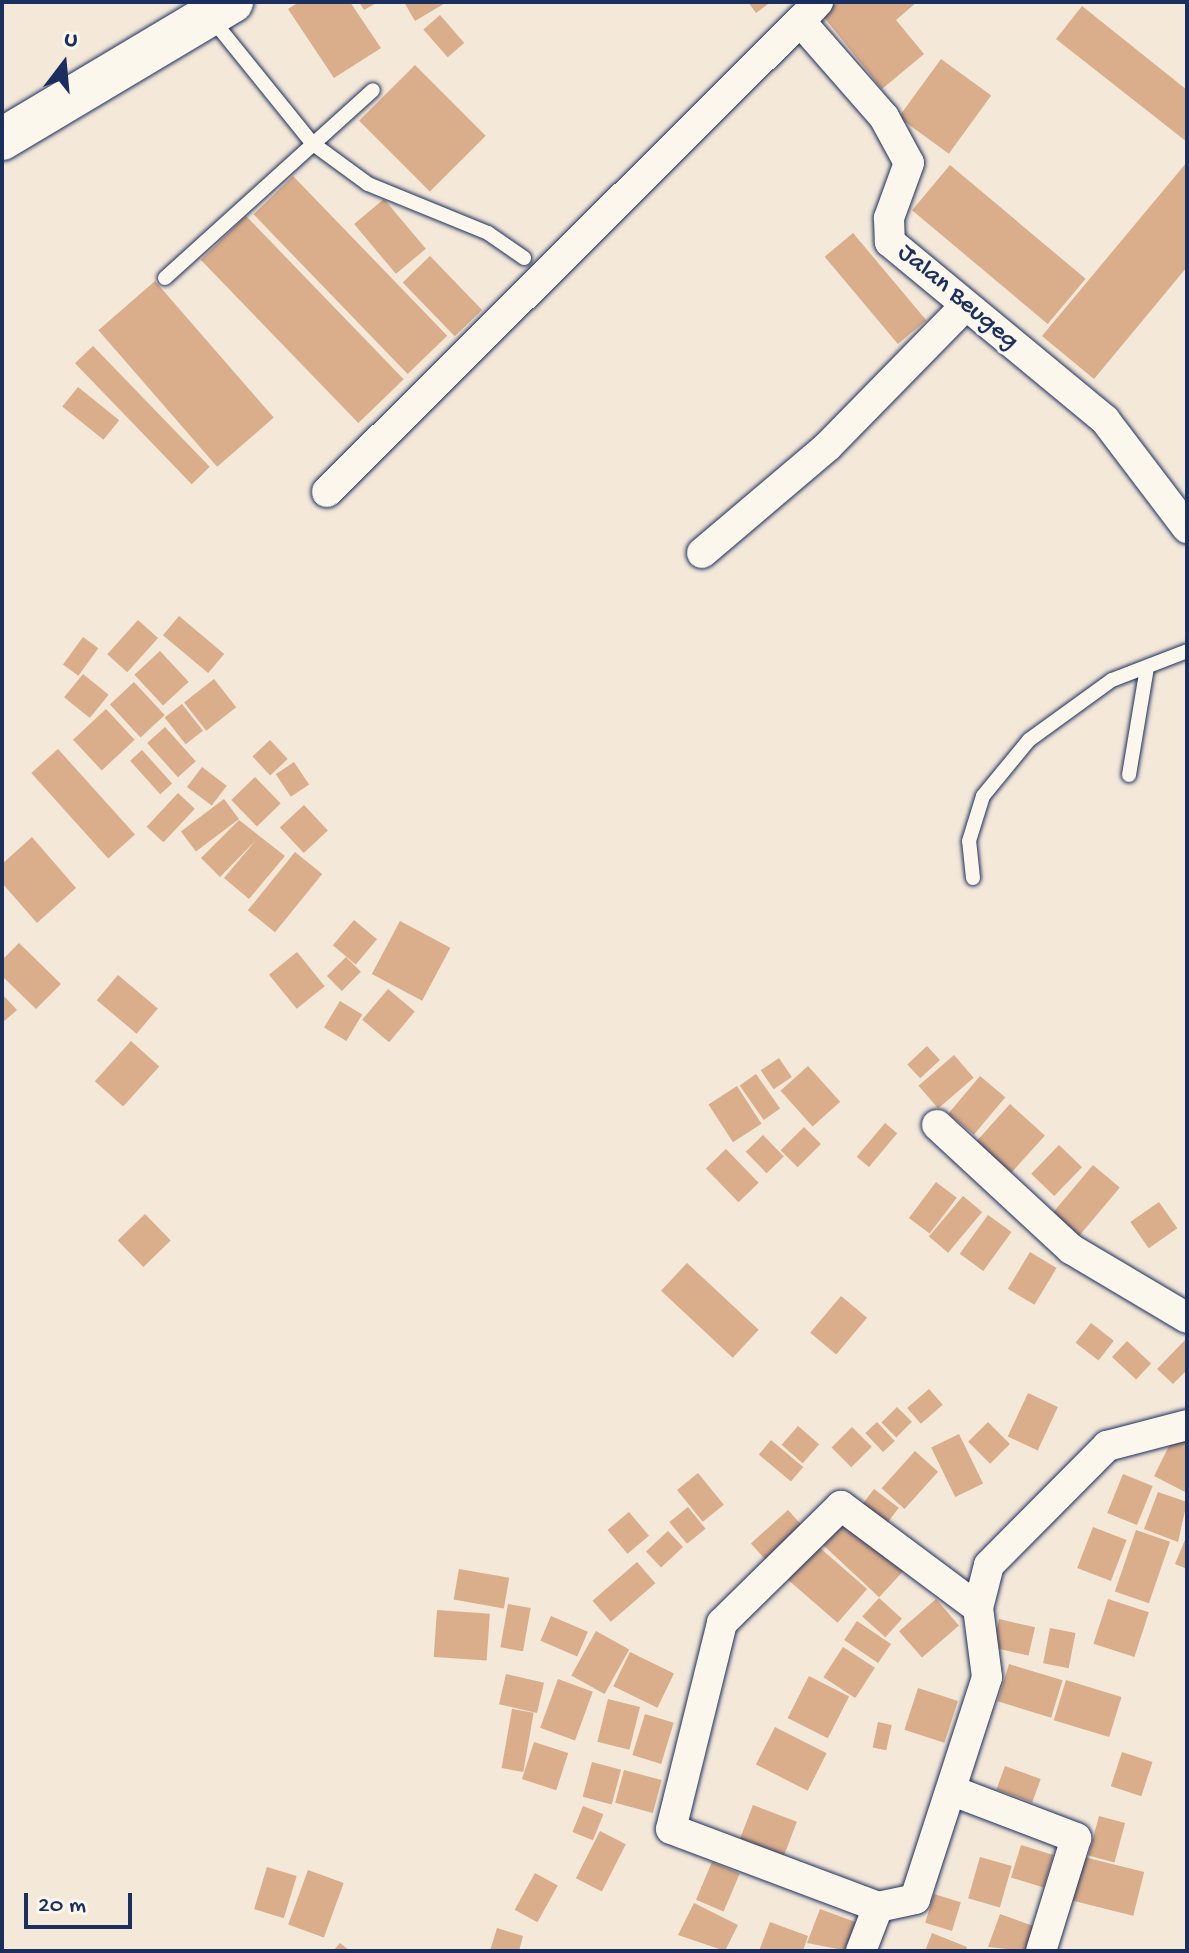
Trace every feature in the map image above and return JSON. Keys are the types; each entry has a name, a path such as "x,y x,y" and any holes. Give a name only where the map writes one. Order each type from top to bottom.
{"main road":[{"path":"3,138 99,77 221,9"}],"street":[{"name":"Jalan Beugeg","path":"809,11 902,143 909,163 889,218 890,242 1105,420 1187,528"},
{"path":"327,492 809,11"},
{"path":"702,553 828,446 965,306"},
{"path":"937,1125 1071,1249 1187,1318"},
{"path":"978,1608 843,1505 730,1612 715,1641 671,1829 878,1907 915,1899 953,1791 987,1677 978,1608 998,1549 1107,1446 1187,1425"},
{"path":"953,1791 1076,1838 1041,1951"},
{"path":"861,1951 878,1907"}],"lane":[{"path":"221,9 312,143 368,184 488,233 524,258"},
{"path":"165,278 373,90"},
{"path":"973,878 969,841 983,796 1029,740 1112,680 1187,651"},
{"path":"1129,775 1147,667"}],"building":[{"path":"299,2 350,2 381,48 334,78 288,9"},
{"path":"359,2 378,2 364,10"},
{"path":"404,2 447,2 415,21"},
{"path":"748,2 771,2 756,13"},
{"path":"838,2 917,2 896,20 924,54 882,89 822,15"},
{"path":"1082,6 1187,90 1187,142 1056,39"},
{"path":"440,15 464,43 448,57 423,29"},
{"path":"941,59 991,95 949,154 899,117"},
{"path":"415,65 486,136 430,192 359,121"},
{"path":"1187,162 1187,267 1094,379 1042,336"},
{"path":"950,165 1086,279 1048,324 912,210"},
{"path":"293,176 447,336 408,374 253,214"},
{"path":"384,199 426,249 396,274 354,224"},
{"path":"246,216 404,379 358,423 201,260"},
{"path":"853,233 926,320 898,344 825,257"},
{"path":"430,256 482,310 455,336 403,282"},
{"path":"155,281 274,418 217,467 98,330"},
{"path":"93,346 210,467 192,484 75,363"},
{"path":"78,387 119,420 103,440 62,406"},
{"path":"179,616 224,654 208,673 163,635"},
{"path":"138,620 158,638 127,672 107,654"},
{"path":"83,637 98,648 78,676 63,665"},
{"path":"160,651 189,682 163,706 134,675"},
{"path":"83,674 109,695 90,718 64,697"},
{"path":"214,679 236,707 206,731 184,702"},
{"path":"134,682 165,715 141,737 110,705"},
{"path":"182,704 203,731 186,744 165,718"},
{"path":"106,709 135,740 102,770 73,740"},
{"path":"165,727 196,761 178,777 147,743"},
{"path":"270,740 288,759 270,775 252,756"},
{"path":"58,749 135,834 108,859 31,773"},
{"path":"142,750 172,783 160,794 130,761"},
{"path":"294,762 309,784 291,797 276,774"},
{"path":"202,767 227,786 212,806 187,787"},
{"path":"255,777 281,804 257,827 231,800"},
{"path":"178,793 195,809 163,842 147,827"},
{"path":"224,799 239,819 196,851 181,831"},
{"path":"304,805 328,831 304,853 280,828"},
{"path":"239,820 285,856 249,899 224,878 256,840 220,877 201,858"},
{"path":"32,837 76,888 37,923 2,883 2,864"},
{"path":"295,852 322,874 275,932 248,910"},
{"path":"354,920 377,939 356,965 333,945"},
{"path":"400,921 450,948 422,1001 372,974"},
{"path":"19,943 61,984 36,1009 2,976 2,960"},
{"path":"297,952 325,986 297,1009 269,975"},
{"path":"346,957 361,972 342,991 327,976"},
{"path":"118,975 158,1008 137,1034 97,1000"},
{"path":"388,989 415,1011 389,1042 362,1020"},
{"path":"2,994 17,1010 2,1023"},
{"path":"340,1001 362,1014 346,1041 324,1028"},
{"path":"131,1041 159,1066 123,1107 95,1081"},
{"path":"927,1046 940,1060 920,1078 907,1064"},
{"path":"954,1055 974,1078 938,1108 919,1086"},
{"path":"779,1058 792,1077 774,1089 761,1070"},
{"path":"808,1066 840,1102 813,1126 781,1091"},
{"path":"756,1074 780,1108 764,1120 740,1085"},
{"path":"980,1076 1005,1097 974,1135 949,1114"},
{"path":"737,1086 762,1124 733,1142 708,1105"},
{"path":"1010,1104 1045,1135 1011,1173 977,1141"},
{"path":"885,1123 897,1133 869,1167 857,1157"},
{"path":"804,1127 821,1144 798,1167 781,1150"},
{"path":"763,1135 784,1157 767,1173 746,1152"},
{"path":"1059,1145 1082,1167 1054,1196 1031,1174"},
{"path":"726,1149 759,1183 739,1202 706,1168"},
{"path":"1093,1165 1120,1187 1077,1239 1050,1216"},
{"path":"936,1182 957,1198 930,1234 909,1218"},
{"path":"963,1196 982,1212 948,1253 929,1237"},
{"path":"1159,1202 1177,1228 1149,1248 1130,1222"},
{"path":"145,1214 171,1241 143,1267 118,1240"},
{"path":"988,1215 1011,1232 983,1271 960,1254"},
{"path":"1030,1252 1057,1268 1034,1305 1008,1289"},
{"path":"687,1263 759,1330 733,1358 661,1291"},
{"path":"841,1296 867,1318 836,1355 810,1333"},
{"path":"1091,1323 1114,1341 1098,1361 1076,1343"},
{"path":"1185,1340 1187,1370 1173,1384 1157,1369"},
{"path":"1127,1341 1151,1364 1136,1380 1112,1357"},
{"path":"929,1389 943,1405 921,1424 907,1408"},
{"path":"1028,1393 1058,1407 1038,1450 1008,1437"},
{"path":"897,1407 912,1422 896,1437 881,1423"},
{"path":"877,1422 895,1441 883,1452 865,1433"},
{"path":"988,1422 1010,1444 990,1464 968,1442"},
{"path":"798,1426 819,1444 803,1463 782,1445"},
{"path":"852,1427 872,1447 851,1467 831,1448"},
{"path":"1177,1430 1187,1435 1187,1493 1154,1476"},
{"path":"959,1434 983,1483 955,1497 931,1448"},
{"path":"771,1440 803,1467 791,1482 759,1455"},
{"path":"915,1451 938,1472 905,1509 882,1488"},
{"path":"698,1473 724,1505 703,1522 677,1490"},
{"path":"1123,1474 1153,1486 1137,1525 1107,1513"},
{"path":"874,1489 899,1508 886,1525 861,1507"},
{"path":"1158,1492 1187,1502 1178,1542 1144,1529"},
{"path":"688,1507 706,1529 687,1544 669,1522"},
{"path":"788,1510 808,1532 771,1566 751,1543"},
{"path":"629,1512 649,1536 627,1554 608,1530"},
{"path":"845,1512 906,1569 879,1597 818,1541"},
{"path":"1093,1527 1127,1540 1111,1581 1077,1568"},
{"path":"1136,1530 1170,1542 1149,1603 1115,1591"},
{"path":"668,1531 683,1547 661,1568 646,1551"},
{"path":"1187,1535 1187,1569 1175,1564"},
{"path":"812,1541 867,1589 838,1623 782,1575"},
{"path":"637,1562 655,1583 611,1622 592,1601"},
{"path":"459,1569 509,1578 504,1608 454,1600"},
{"path":"879,1598 902,1619 885,1637 862,1617"},
{"path":"936,1599 959,1625 922,1658 899,1631"},
{"path":"1108,1599 1149,1612 1134,1657 1093,1644"},
{"path":"508,1604 531,1608 523,1651 500,1647"},
{"path":"437,1610 490,1614 487,1661 434,1657"},
{"path":"551,1616 588,1632 577,1656 540,1641"},
{"path":"999,1619 1035,1627 1029,1656 992,1647"},
{"path":"857,1621 891,1644 878,1663 844,1640"},
{"path":"1050,1628 1076,1633 1069,1668 1043,1663"},
{"path":"596,1631 629,1649 605,1694 571,1676"},
{"path":"843,1647 875,1668 855,1698 823,1677"},
{"path":"630,1652 674,1673 657,1708 613,1686"},
{"path":"1009,1664 1063,1680 1051,1718 998,1701"},
{"path":"506,1674 544,1683 537,1713 499,1704"},
{"path":"809,1676 849,1696 828,1738 788,1718"},
{"path":"558,1679 593,1692 575,1741 540,1728"},
{"path":"1066,1680 1121,1697 1109,1737 1054,1720"},
{"path":"918,1688 958,1701 944,1743 904,1730"},
{"path":"608,1699 640,1707 629,1750 597,1742"},
{"path":"512,1709 534,1713 523,1772 502,1768"},
{"path":"645,1714 674,1723 661,1764 632,1755"},
{"path":"878,1722 892,1725 886,1750 873,1747"},
{"path":"775,1727 827,1753 808,1791 756,1764"},
{"path":"534,1742 568,1753 556,1790 522,1779"},
{"path":"1122,1752 1152,1762 1141,1796 1111,1786"},
{"path":"592,1762 621,1770 612,1805 583,1797"},
{"path":"1005,1766 1041,1779 1032,1802 996,1789"},
{"path":"624,1770 662,1780 653,1813 615,1803"},
{"path":"753,1805 797,1822 784,1855 740,1839"},
{"path":"583,1806 603,1814 593,1840 573,1832"},
{"path":"1099,1816 1125,1823 1114,1863 1088,1856"},
{"path":"600,1831 626,1844 602,1891 576,1878"},
{"path":"1021,1845 1054,1855 1044,1887 1011,1878"},
{"path":"980,1857 1012,1866 1000,1907 968,1898"},
{"path":"1084,1857 1144,1872 1133,1916 1073,1901"},
{"path":"712,1862 740,1874 724,1911 696,1900"},
{"path":"267,1867 297,1876 284,1918 254,1909"},
{"path":"308,1870 344,1883 324,1937 288,1925"},
{"path":"535,1873 558,1886 537,1922 515,1910"},
{"path":"934,1894 961,1902 952,1931 925,1923"},
{"path":"694,1903 738,1925 725,1951 678,1935"},
{"path":"820,1909 858,1923 848,1951 807,1943"},
{"path":"1000,1914 1036,1927 1027,1951 988,1947"},
{"path":"770,1922 808,1936 803,1951 759,1951"},
{"path":"497,1928 523,1936 519,1951 490,1951"},
{"path":"932,1933 967,1947 966,1951 925,1951"},
{"path":"340,1943 350,1951 333,1951"}]}
